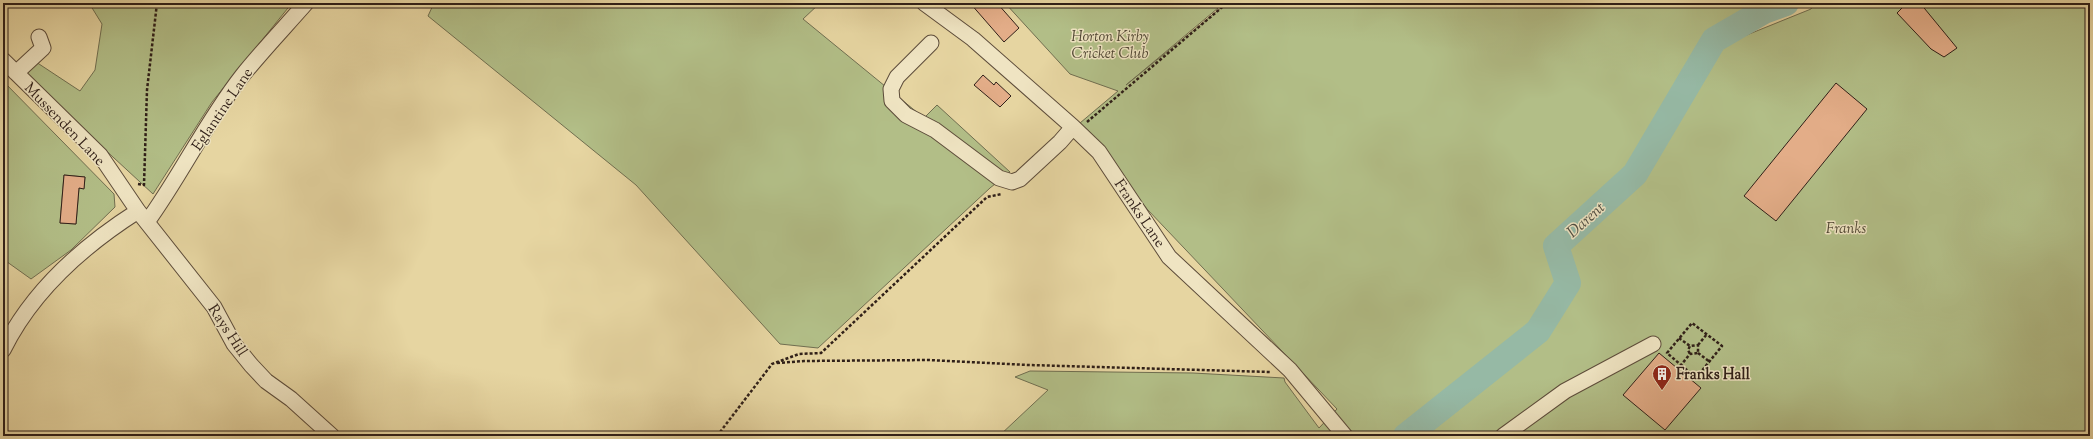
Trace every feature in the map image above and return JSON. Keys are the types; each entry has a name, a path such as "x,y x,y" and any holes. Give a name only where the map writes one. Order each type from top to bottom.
{"street":[{"name":"Eglantine Lane","path":"142,217 168,193 206,128 242,76 306,3"},
{"name":"Franks Lane","path":"924,3 973,39 1099,152 1169,257 1290,370 1345,436"},
{"path":"16,73 43,48 39,37"},
{"path":"931,43 897,78 891,89 892,101 906,115 935,130 999,178 1012,182 1020,179 1075,129"},
{"name":"Mussenden Lane","path":"3,60 100,156 142,217"},
{"path":"3,350 12,332 41,292 73,259 111,228 142,217"},
{"name":"Rays Hill","path":"142,217 214,308 234,344 251,365 266,381 291,399 332,436"},
{"path":"1503,436 1565,390 1653,344"}],"path":[{"path":"144,185 147,90 157,3"},
{"path":"1075,129 1228,3"},
{"path":"717,436 772,364 799,354 821,353 988,197 1009,193"},
{"path":"1692,323 1707,334 1722,346 1696,378 1667,353 1692,323"},
{"path":"1698,353 1698,345 1707,334"},
{"path":"1679,338 1690,346 1698,345"},
{"path":"1690,346 1688,350 1690,354"},
{"path":"1678,369 1690,354 1698,353 1710,362"},
{"path":"772,364 804,361 929,360 1029,365 1281,373 1290,370"}],"green space":[{"path":"89,3 292,3 212,102 153,194 22,73 36,62 80,91 95,70 102,24"},
{"path":"434,3 820,3 803,19 924,118 937,105 1010,172 990,188 818,348 780,344 636,185 428,16"},
{"path":"1005,3 1224,3 1126,85 1227,3 1760,3 1706,38 1640,153 1727,43 1811,9 1814,3 2090,3 2090,436 1425,436 1465,404 1544,332 1422,436 999,436 1048,390 1015,377 1030,371 1193,373 1284,378 1285,382 1319,428 1337,409 1147,209 1080,123 1118,91 1070,74"},
{"path":"3,81 114,194 115,207 71,250 31,279 3,259","holes":["64,175 85,177 84,188 79,188 76,224 60,223"]}],"building":[{"path":"970,3 997,3 1019,28 1004,42"},
{"path":"1907,3 1920,3 1957,48 1944,57 1931,49 1897,13"},
{"path":"983,75 994,85 996,82 1011,96 1000,107 974,85"},
{"path":"1836,83 1867,109 1776,221 1744,196"},
{"path":"64,175 85,177 84,189 79,188 76,224 60,223"},
{"name":"Franks Hall","path":"1659,353 1701,388 1665,430 1623,395"}],"waterway":[{"name":"Darent","path":"1406,436 1538,331 1568,283 1556,246 1635,174 1714,40 1764,11 1786,3"}],"place":[{"name":"Franks Hall","path":"1662,391"}],"park label":[{"name":"Horton Kirby Cricket Club","path":"1110,44"},
{"name":"Franks","path":"1846,228"}]}
